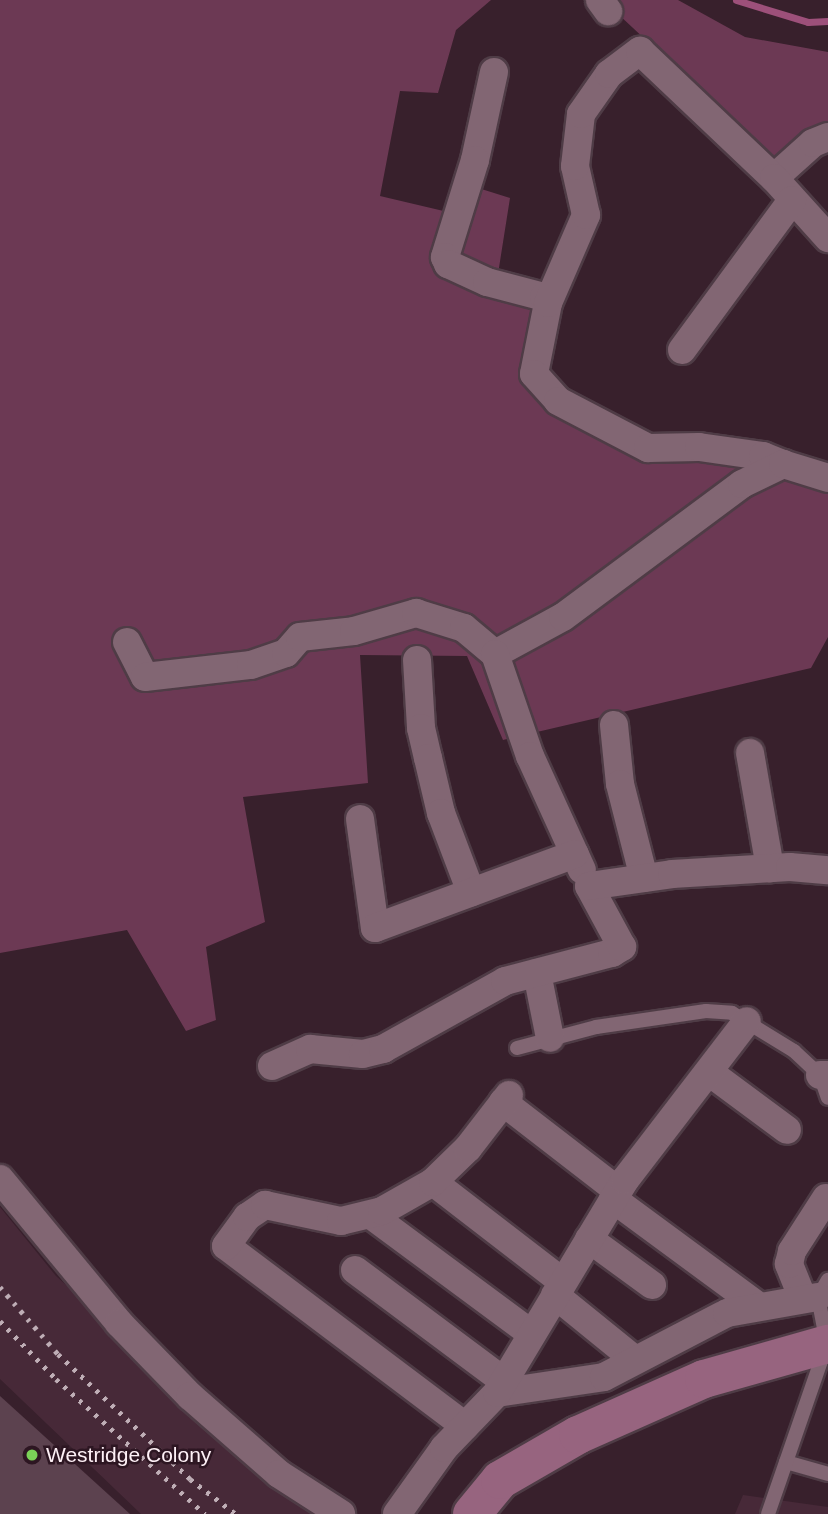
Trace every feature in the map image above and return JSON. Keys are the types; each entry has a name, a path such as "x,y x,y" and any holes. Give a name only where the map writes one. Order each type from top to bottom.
{"street":[{"path":"828,238 774,178 640,51 635,53 593,92 581,114 575,166 586,215 548,303 534,374 558,401 648,448 699,447 764,456 828,478"},
{"path":"494,72 475,160 445,257 456,270 544,297 548,303"},
{"path":"774,178 813,143 828,137"},
{"path":"681,350 792,200"},
{"path":"495,654 564,617 742,484 783,464"},
{"path":"127,642 145,677 251,665 286,653 300,637 354,631 416,613 464,628 495,654 530,756 589,886 622,947 505,982 383,1049 363,1054 310,1049 272,1066"},
{"path":"417,660 425,748 441,813 471,892"},
{"path":"614,725 620,783 644,878"},
{"path":"750,752 770,868"},
{"path":"360,819 375,928 575,854"},
{"path":"589,886 644,878 770,868 828,870"},
{"path":"537,973 550,1038"},
{"path":"397,1514 465,1426 500,1387 616,1195 747,1021"},
{"path":"709,1072 787,1130"},
{"path":"465,1426 226,1246 247,1217 265,1205 341,1221 371,1215 433,1182 506,1099 616,1195 758,1306"},
{"path":"0,1180 118,1322 190,1396 279,1474 341,1514"},
{"path":"433,1182 559,1289 635,1360"},
{"path":"816,1292 789,1265 792,1251 826,1198"},
{"path":"371,1215 532,1334"},
{"path":"589,1239 652,1285"},
{"path":"355,1270 500,1387 604,1377 727,1313 816,1292"},
{"path":"472,1514 500,1480 578,1435 704,1379 827,1344"}],"lane":[{"path":"517,1048 550,1038 706,1011 732,1013 794,1051 825,1083"},
{"path":"768,1514 827,1344 816,1292"},
{"path":"786,1462 828,1474"}],"shaded area":[{"path":"0,0 491,0 456,30 438,93 400,91 380,196 452,213 475,187 510,198 495,293 542,316 543,375 660,440 752,438 828,489 828,637 811,668 503,740 467,656 360,655 368,783 243,797 265,922 206,947 216,1020 186,1031 127,930 0,953"},
{"path":"603,0 678,0 745,37 828,52 828,133 784,169"},
{"path":"0,1207 56,1276 320,1514 141,1514 0,1379"},
{"path":"743,1495 828,1507 828,1514 735,1514"}],"building":[{"name":"Westridge Colony","path":"0,1396 130,1514 0,1514"}],"waterway":[{"path":"736,0 808,22 828,21"}],"railway":[{"path":"0,1287 58,1354 190,1479 236,1514"},
{"path":"0,1321 56,1379 205,1514"}],"place":[{"name":"Westridge Colony","path":"32,1455"}]}
